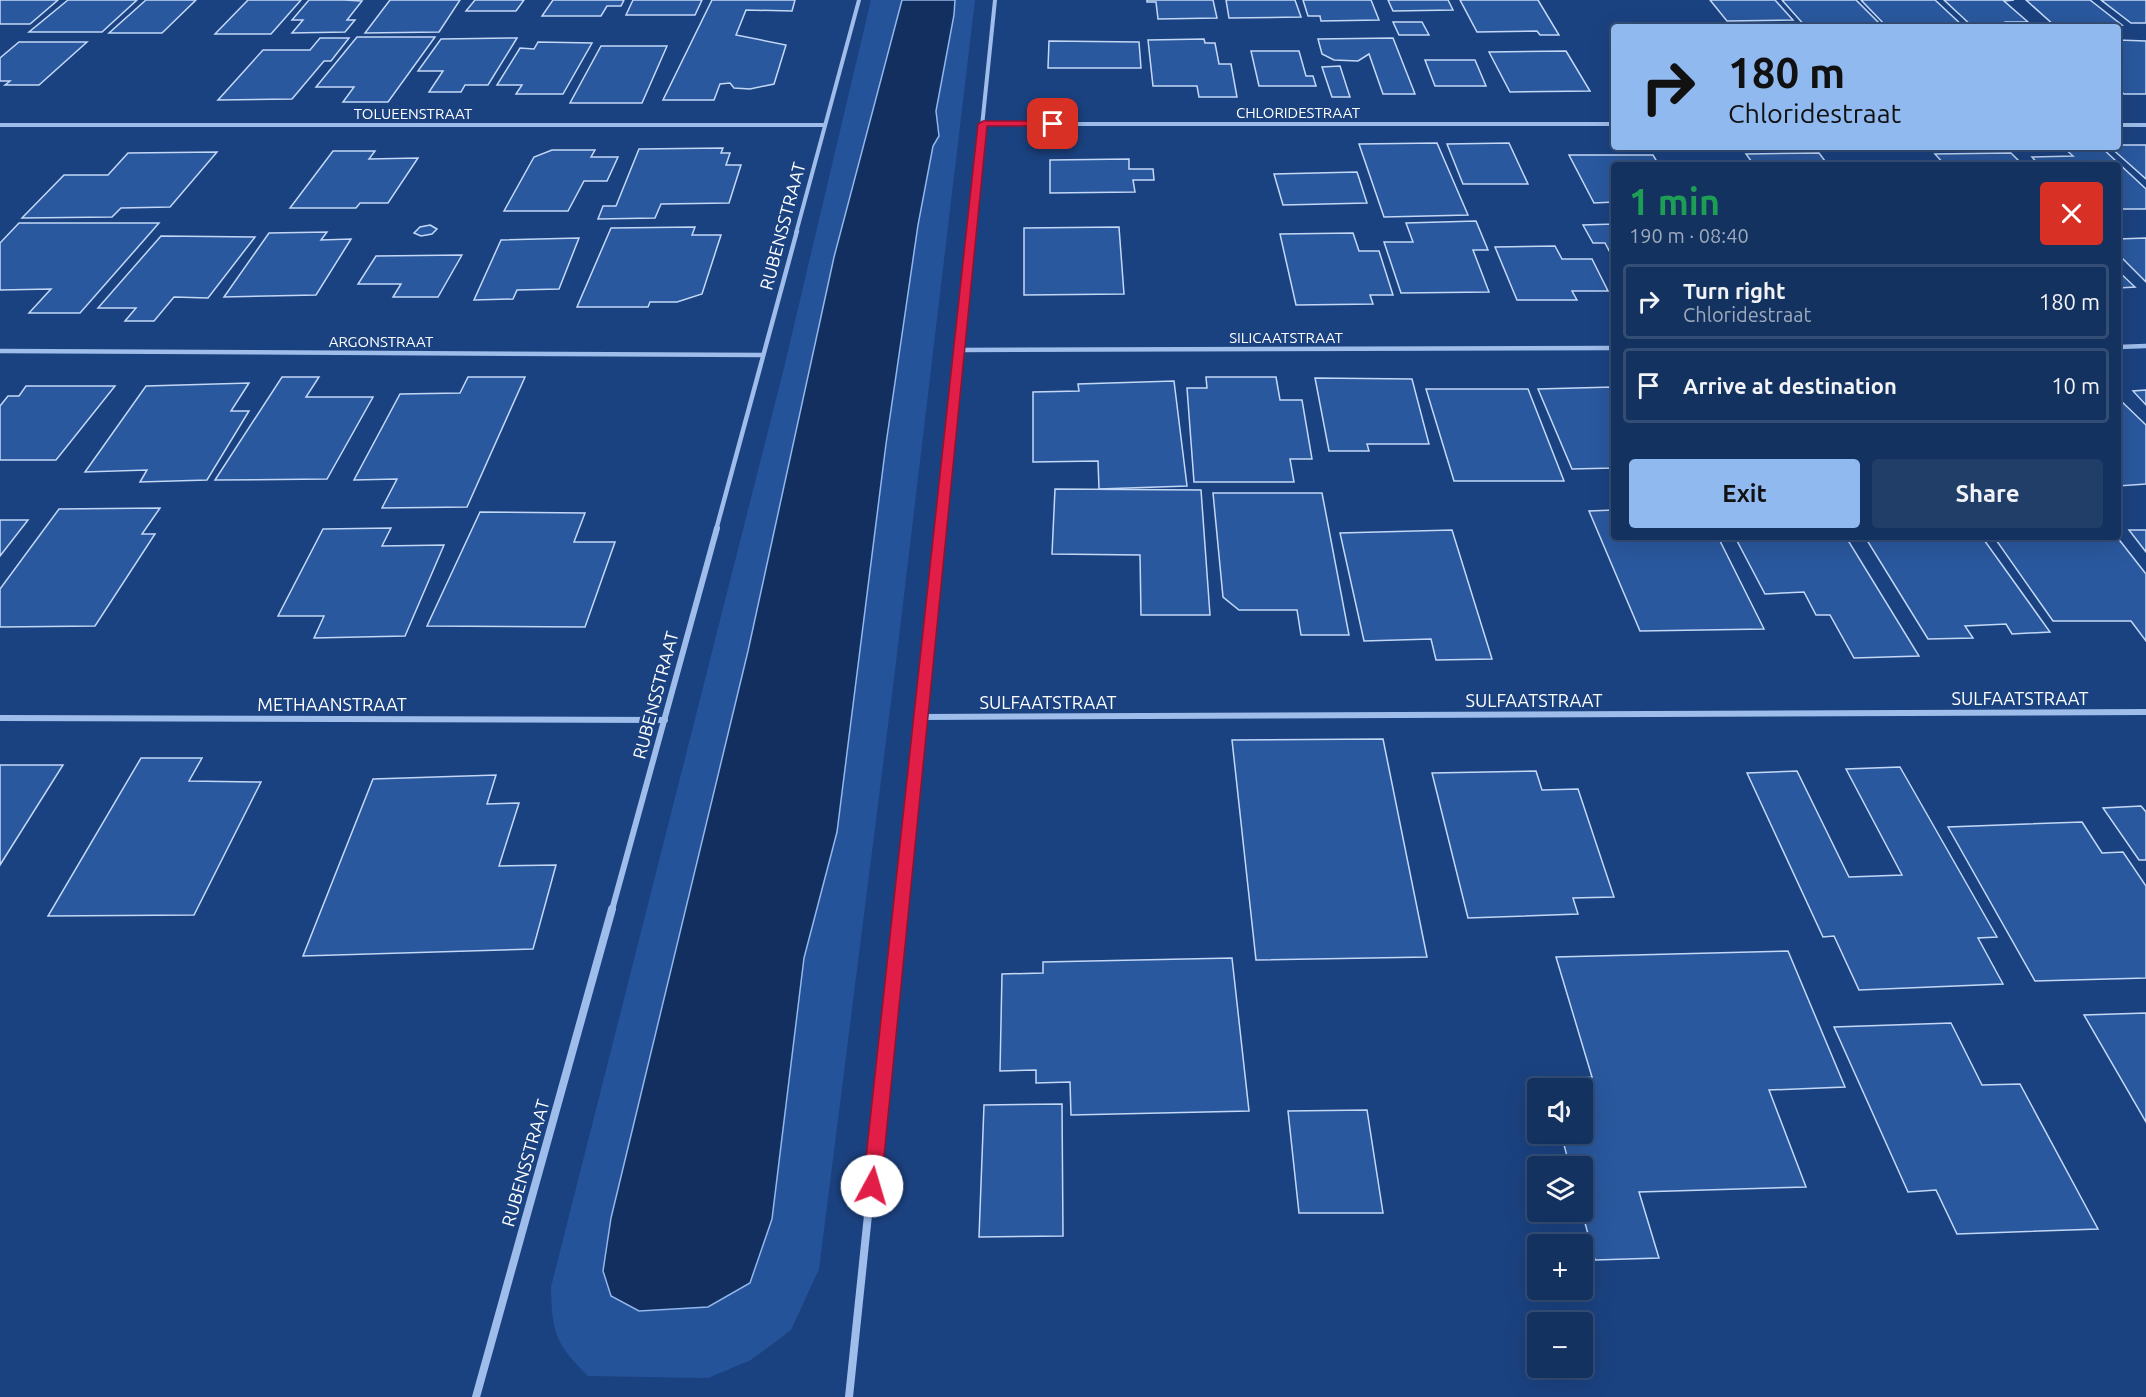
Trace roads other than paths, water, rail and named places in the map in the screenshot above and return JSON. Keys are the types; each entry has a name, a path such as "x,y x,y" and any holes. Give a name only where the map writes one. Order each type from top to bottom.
{"street":[{"name":"RUBENSSTRAAT","path":"476,1397 665,720 859,0"},
{"path":"849,1397 922,717 995,0"},
{"name":"CHLORIDESTRAAT","path":"983,124 1611,124"},
{"name":"TOLUEENSTRAAT","path":"0,125 825,125"},
{"path":"2121,125 2146,125"},
{"path":"2121,346 2146,346"},
{"name":"SILICAATSTRAAT","path":"958,350 1611,348"},
{"name":"ARGONSTRAAT","path":"0,351 762,355"},
{"name":"SULFAATSTRAAT","path":"922,717 2146,712"},
{"name":"METHAANSTRAAT","path":"0,718 665,720"}]}
